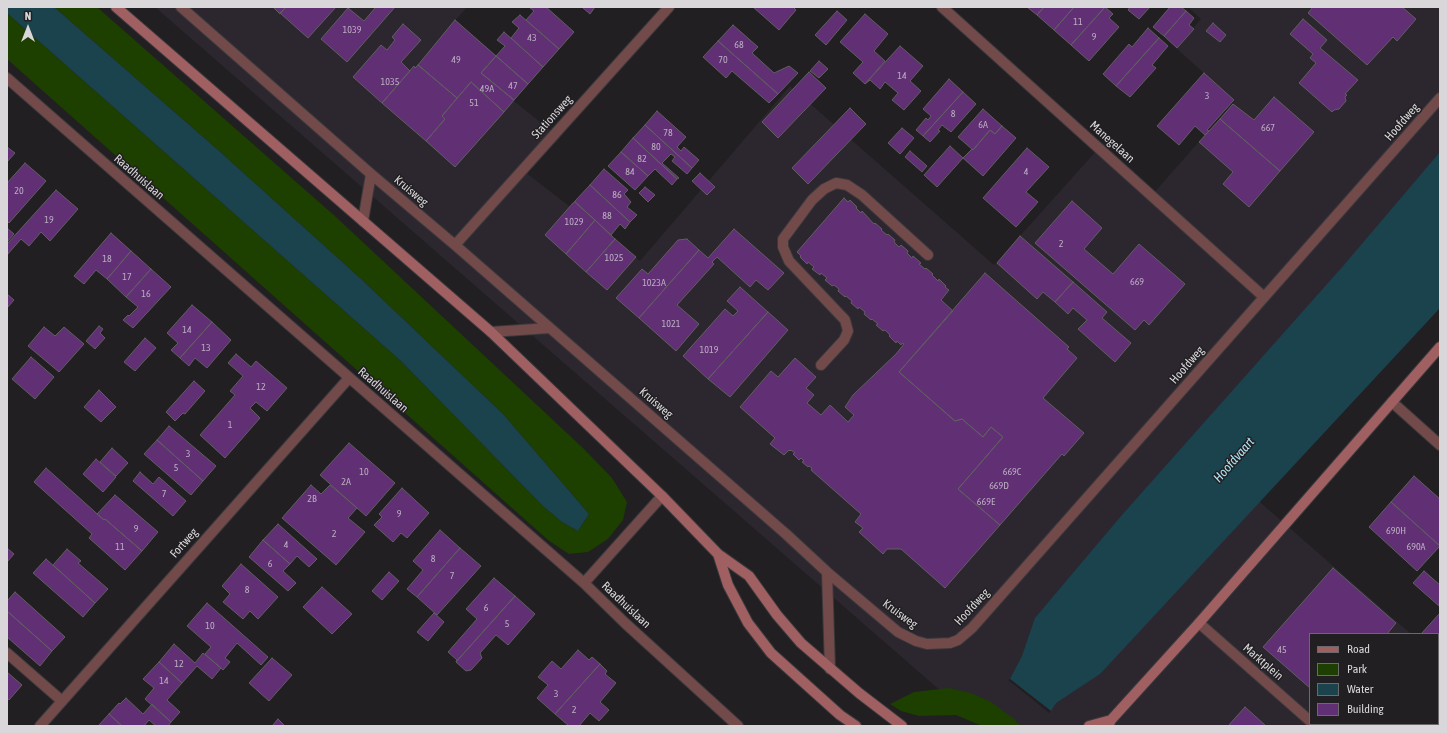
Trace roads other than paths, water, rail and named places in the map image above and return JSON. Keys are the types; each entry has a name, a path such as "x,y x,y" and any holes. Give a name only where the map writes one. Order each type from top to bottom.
{"street":[{"path":"116,7 491,332 662,496 718,554 748,576 801,644 859,693 902,726"},
{"name":"Kruisweg","path":"181,7 786,534 827,572 898,632 916,641 927,644"},
{"name":"Stationsweg","path":"455,245 669,7"},
{"name":"Manegelaan","path":"942,7 1264,297"},
{"name":"Raadhuislaan","path":"7,78 584,584 738,726"},
{"name":"Hoofdweg","path":"927,644 950,644 958,640 972,628 1440,98"},
{"path":"363,221 371,174"},
{"path":"821,365 844,340 848,331 845,320 789,261 783,247 784,239 812,200 824,189 836,183 846,185 862,195 928,255"},
{"path":"491,332 550,328"},
{"path":"1089,726 1110,723 1199,624 1440,348"},
{"name":"Fortweg","path":"40,726 349,378"},
{"path":"1392,402 1440,445"},
{"path":"584,584 662,496"},
{"path":"718,554 728,585 748,623 771,653 840,715 856,726"},
{"path":"827,572 830,669"},
{"name":"Marktplein","path":"1199,624 1309,720"},
{"path":"7,653 62,701"}],"water":[{"path":"7,7 54,7 218,150 360,278 503,414 589,514 578,531 562,522 543,506 401,361 7,13"},
{"name":"Hoofdvaart","path":"1440,152 1440,308 1100,674 1056,703 1051,711 1010,679 1022,656 1035,618 1122,515 1344,265"}]}
